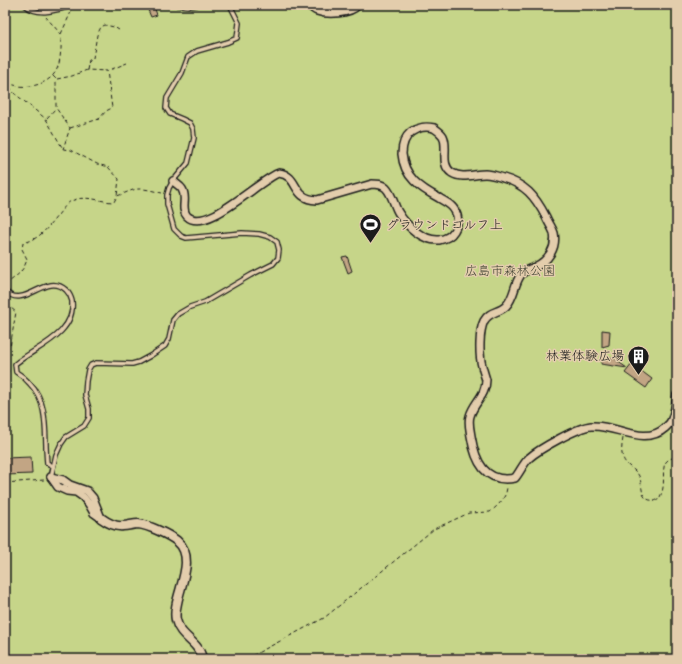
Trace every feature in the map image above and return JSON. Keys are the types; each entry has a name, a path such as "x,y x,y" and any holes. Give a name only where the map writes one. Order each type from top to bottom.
{"street":[{"path":"309,5 324,13 334,13 348,11 358,5"},
{"path":"173,181 185,195 183,207 186,215 190,218 200,220 234,204 279,173 290,177 301,195 306,199 312,200 317,200 364,186 378,184 386,188 401,217 411,228 424,237 430,239 443,239 453,233 457,225 458,218 456,211 449,204 423,190 413,181 407,170 403,156 404,142 409,134 420,127 434,128 443,137 445,142 444,159 451,172 465,176 486,174 516,182 530,193 540,206 554,232 555,240 548,258 542,263 521,274 506,306 489,315 485,320 482,329 481,365 486,380 484,392 469,416 473,448 480,465 491,474 502,479 506,480 515,478 525,462 534,454 558,440 589,426 596,426 646,436 655,435 670,423 673,417 677,395"},
{"path":"51,477 58,487 67,491 76,492 83,497 94,513 114,525 124,526 140,524 169,536 182,546 186,555 186,566 176,619 179,629 201,651 202,659"}],"lane":[{"path":"25,5 30,10 41,12 74,5"},
{"path":"179,5 196,5"},
{"path":"51,477 56,455 61,444 66,437 84,426 88,418 89,409 86,395 86,380 90,365 96,362 132,364 150,356 165,346 169,339 173,320 178,314 190,307 205,302 273,264 278,258 279,250 277,242 270,237 259,234 242,233 194,238 181,236 174,229 167,204 168,188 188,163 194,138 193,129 190,123 182,118 170,114 166,108 167,98 182,73 188,57 197,51 237,38 239,23 230,5"},
{"path":"5,291 13,297 24,297 45,286 56,284 70,293 72,301 69,320 62,330 54,338 15,364 16,372 32,385 40,398 46,424 45,443 47,463 53,466"}],"path":[{"path":"60,36 74,5"},
{"path":"5,81 12,85 32,87 50,78 56,71 60,60 60,36 53,25 41,12"},
{"path":"87,70 89,60 92,58 100,27 105,25 114,27 118,30"},
{"path":"52,76 56,79 72,76 87,70 107,71 127,63"},
{"path":"70,128 99,119 106,111 112,108 107,71"},
{"path":"56,79 56,108 70,128"},
{"path":"5,81 14,93 46,119 63,149"},
{"path":"46,119 56,108"},
{"path":"63,149 70,128"},
{"path":"5,285 14,279 25,267 27,259 22,249 23,243 32,241 39,236 67,204 79,199 114,202 117,196 119,179 108,167 97,164 71,150 63,149"},
{"path":"117,196 133,190 146,189 167,195"},
{"path":"5,297 11,308 16,312 10,347 5,348"},
{"path":"625,432 622,445 622,457 625,463 639,476 642,492 649,500 658,500 660,497 663,490 664,465 670,459 677,456"},
{"path":"5,483 43,480 51,477"},
{"path":"246,659 324,618 434,529 469,512 490,512 506,495 506,480"}],"green space":[{"name":"広島市森林公園","path":"5,5 677,5 677,659 5,659"}],"building":[{"path":"155,9 157,15 151,17 148,10"},
{"path":"347,256 352,271 348,273 342,257"},
{"path":"602,330 610,331 609,345 602,347"},
{"path":"602,357 617,359 617,361 627,368 601,364"},
{"name":"林業体験広場","path":"632,364 652,379 646,388 625,373"},
{"path":"31,457 32,474 5,475 5,458"}],"place":[{"name":"グラウンドゴルフ上","path":"370,244"},
{"name":"林業体験広場","path":"639,376"}]}
